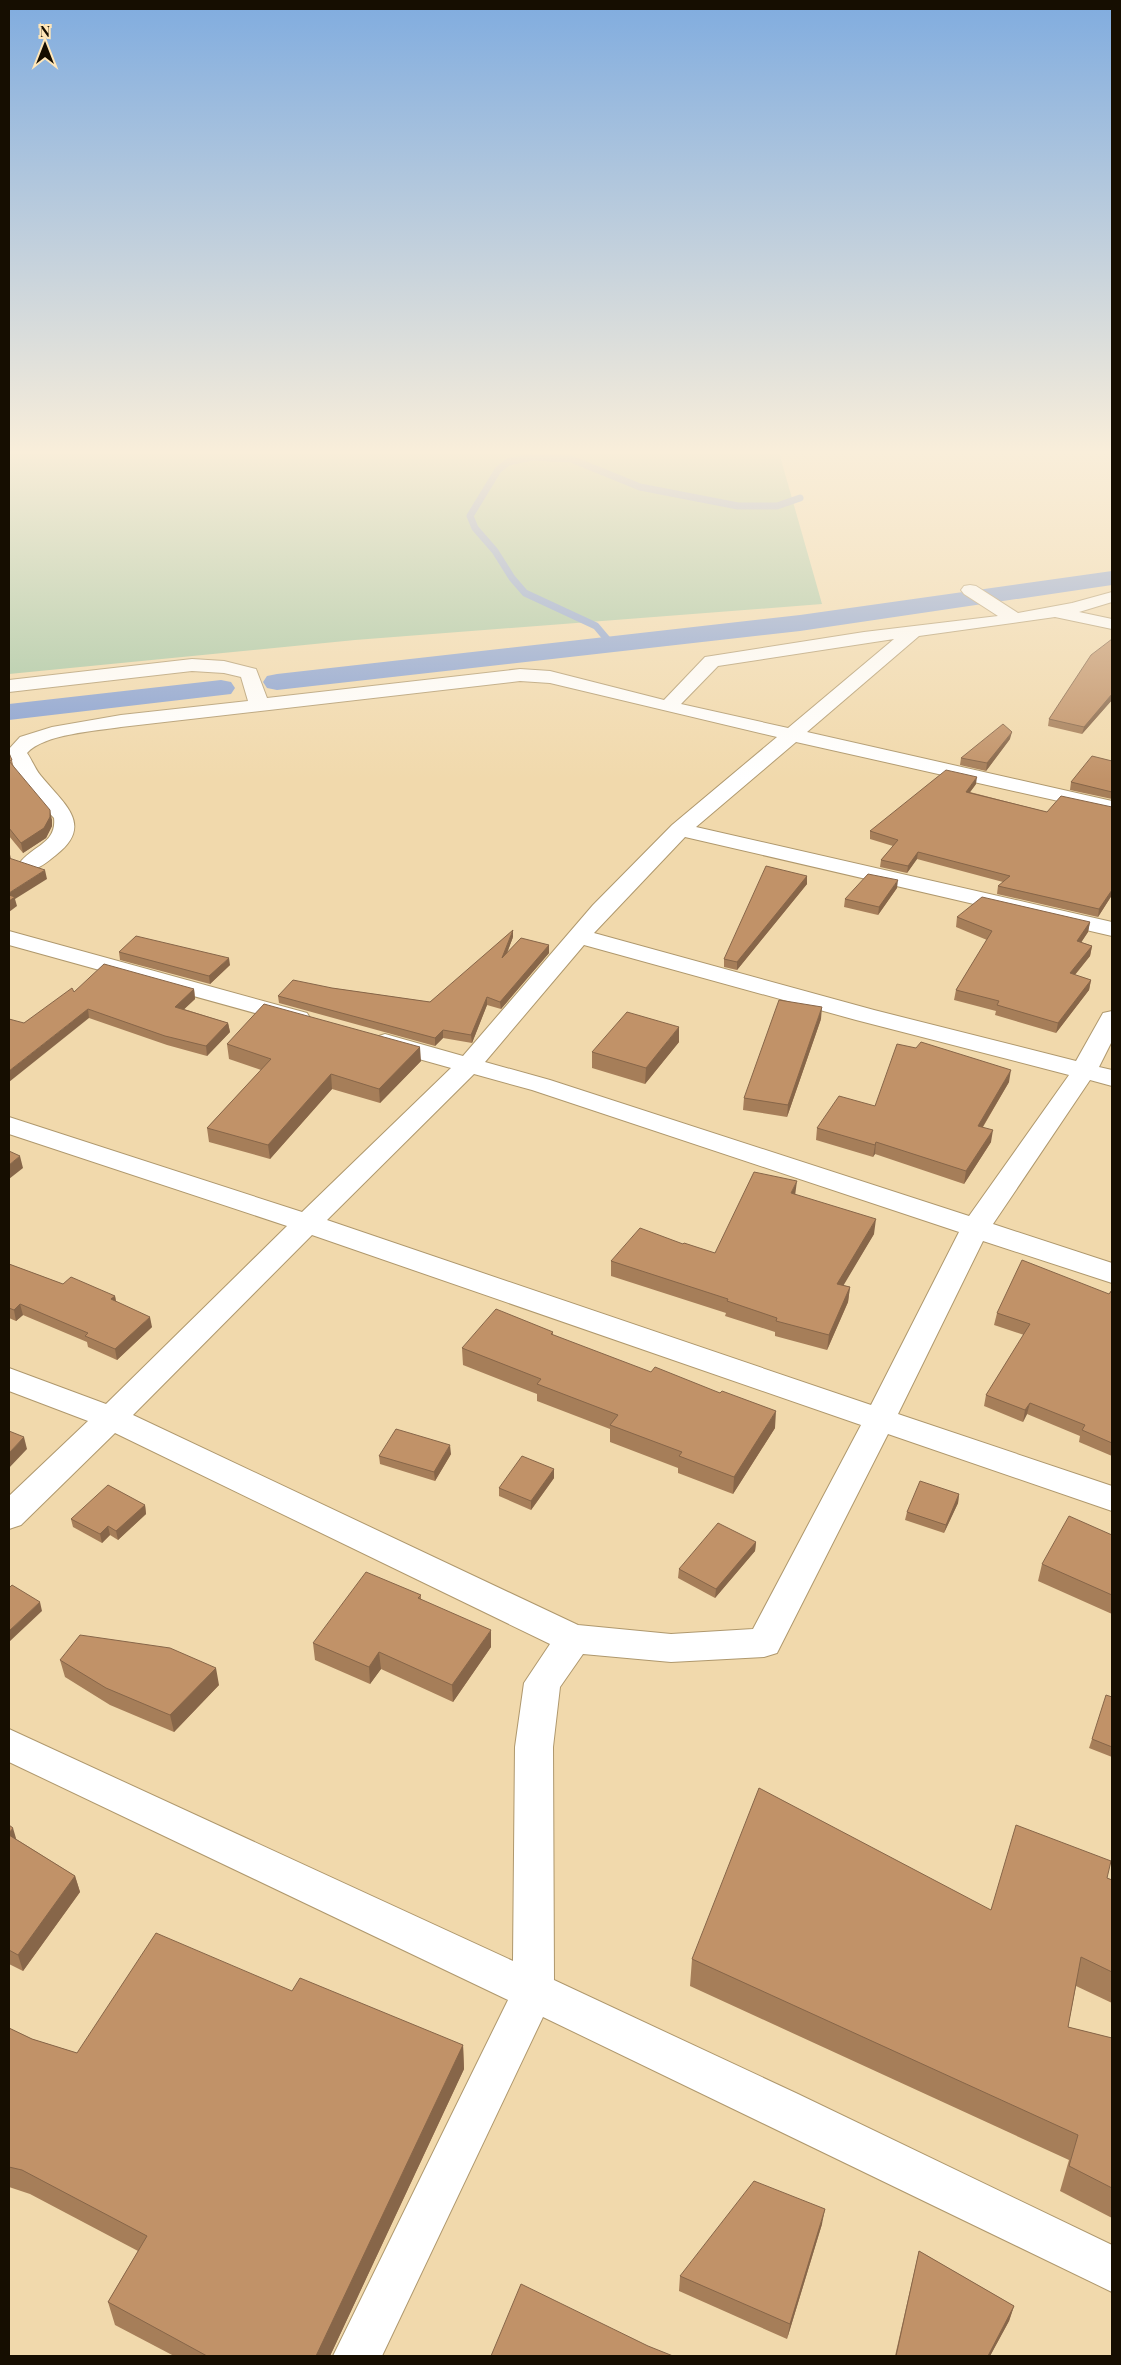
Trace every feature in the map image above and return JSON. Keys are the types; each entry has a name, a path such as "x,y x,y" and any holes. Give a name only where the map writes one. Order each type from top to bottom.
{"street":[{"path":"970,590 1008,615"},
{"path":"668,707 712,662 912,632 1008,615 1055,612 1112,597"},
{"path":"1055,612 1112,624"},
{"path":"9,1516 112,1418 307,1223 469,1065 601,910 680,830 912,632"},
{"path":"9,686 192,665 224,667 249,673 259,704"},
{"path":"30,864 63,838 67,827 64,817 24,767 18,752 27,741 52,732 121,721 520,676 550,677 668,707 1112,807"},
{"path":"680,830 1112,929"},
{"path":"579,936 865,1015 1098,1074"},
{"path":"9,938 317,1023"},
{"path":"9,1379 112,1418 574,1640 671,1648 764,1643 880,1419 975,1229 1098,1074 1112,1018"},
{"path":"364,1036 541,1085 1112,1274"},
{"path":"9,1125 307,1223 1112,1499"},
{"path":"357,2356 533,1993 534,1747 542,1683 574,1640"},
{"path":"9,1744 533,1993 774,2105 1112,2269"}],"green space":[{"path":"9,559 809,559 822,604 355,640 9,674"}],"building":[{"path":"1112,639 1112,694 1084,727 1049,719 1091,655"},
{"path":"1003,724 1012,732 987,763 961,758"},
{"path":"1092,756 1112,761 1112,792 1071,782"},
{"path":"9,761 50,810 50,817 44,828 21,843 9,828"},
{"path":"946,770 977,777 966,792 1047,812 1061,796 1112,807 1112,890 1099,909 998,886 1010,876 918,852 908,866 881,860 898,840 870,831"},
{"path":"9,858 45,870 9,893"},
{"path":"766,866 807,876 737,962 724,959"},
{"path":"868,874 898,880 879,907 845,899"},
{"path":"9,895 15,897 9,901"},
{"path":"982,897 1090,922 1077,941 1092,946 1070,973 1091,980 1058,1023 997,1005 999,1001 956,990 992,931 957,917"},
{"path":"513,930 502,958 521,938 549,945 500,1002 487,997 471,1035 443,1030 435,1038 278,996 293,980 332,988 430,1002"},
{"path":"136,936 229,958 209,976 119,952"},
{"path":"104,964 194,989 175,1007 228,1023 206,1046 165,1036 88,1009 9,1071 9,1019 24,1023 72,988 74,992"},
{"path":"779,1000 822,1007 788,1105 744,1098"},
{"path":"264,1004 420,1047 379,1089 331,1074 268,1145 207,1128 271,1059 227,1044"},
{"path":"627,1012 679,1027 646,1068 592,1052"},
{"path":"921,1042 1011,1070 978,1126 993,1130 966,1171 876,1142 875,1145 817,1128 839,1096 875,1106 897,1044 916,1048"},
{"path":"9,1151 20,1156 9,1165"},
{"path":"754,1172 797,1181 791,1193 876,1219 837,1284 850,1287 829,1335 776,1321 777,1318 727,1301 728,1299 611,1261 640,1228 683,1244 715,1253"},
{"path":"1022,1260 1109,1294 1112,1290 1112,1443 1082,1430 1085,1425 1030,1403 1025,1410 986,1395 1030,1324 997,1313"},
{"path":"9,1264 63,1284 71,1277 115,1296 111,1299 150,1317 115,1349 85,1336 88,1333 20,1304 14,1310 9,1308"},
{"path":"496,1309 553,1332 551,1334 651,1372 655,1367 720,1393 722,1391 776,1411 734,1477 679,1456 682,1452 610,1425 618,1415 537,1384 541,1379 462,1348"},
{"path":"396,1429 450,1445 434,1472 379,1456"},
{"path":"9,1431 24,1437 9,1453"},
{"path":"522,1456 554,1469 531,1501 499,1488"},
{"path":"920,1481 959,1494 946,1525 907,1512"},
{"path":"108,1485 145,1505 116,1531 108,1526 100,1534 71,1519"},
{"path":"1069,1516 1112,1535 1112,1595 1042,1564"},
{"path":"718,1523 756,1542 716,1589 679,1569"},
{"path":"366,1572 421,1595 418,1598 491,1630 452,1685 379,1652 369,1667 313,1643"},
{"path":"12,1585 40,1602 9,1631 9,1588"},
{"path":"80,1635 170,1648 216,1668 170,1715 106,1688 60,1660"},
{"path":"1106,1695 1112,1697 1112,1747 1092,1739"},
{"path":"759,1788 991,1910 1016,1825 1111,1861 1107,1878 1112,1880 1112,1972 1081,1957 1068,2027 1112,2038 1112,2188 1069,2166 1078,2135 692,1959"},
{"path":"9,1825 13,1828 9,1833"},
{"path":"9,1835 75,1876 18,1955 9,1950"},
{"path":"156,1933 292,1991 300,1978 463,2045 316,2356 207,2356 108,2302 147,2236 22,2170 9,2167 9,2028 32,2039 77,2053"},
{"path":"754,2181 825,2209 790,2324 680,2276"},
{"path":"919,2251 1014,2306 988,2356 896,2356"},
{"path":"521,2284 648,2346 673,2356 491,2356"}],"waterway":[{"path":"500,559 512,578 525,593 596,626 612,645"},
{"path":"277,682 800,623 1112,578"},
{"path":"9,712 221,688"}]}
